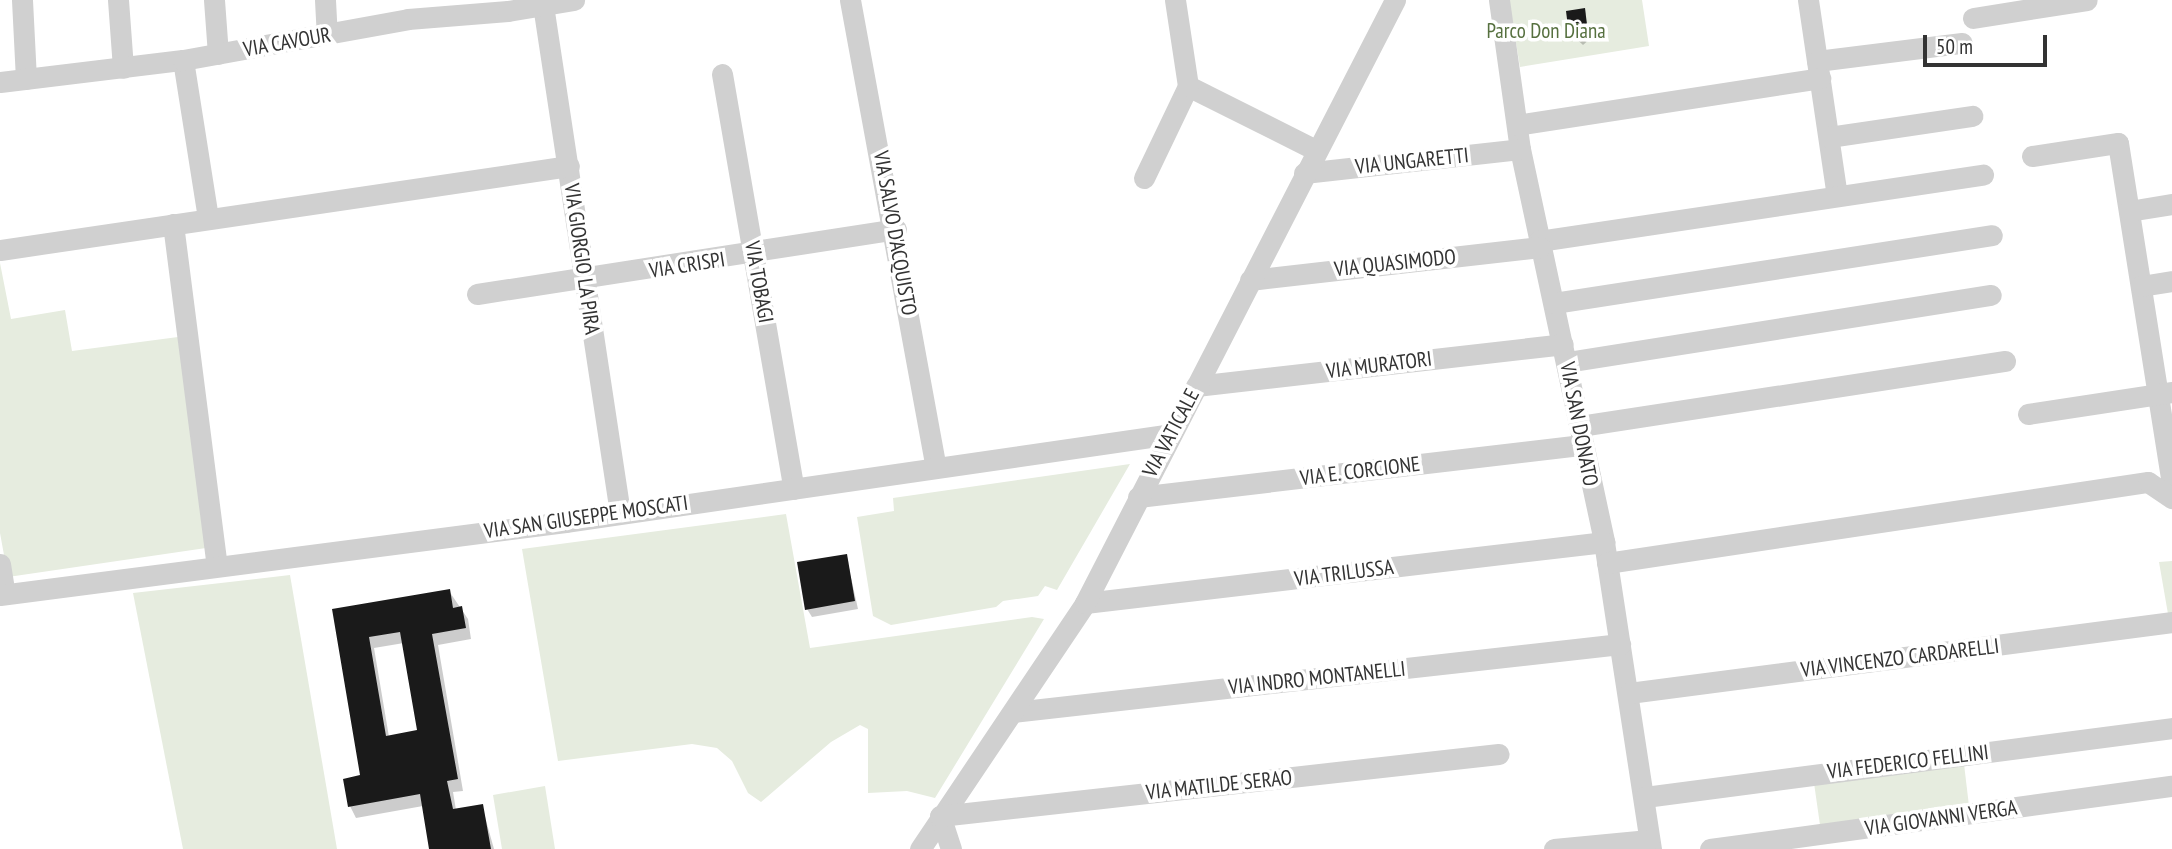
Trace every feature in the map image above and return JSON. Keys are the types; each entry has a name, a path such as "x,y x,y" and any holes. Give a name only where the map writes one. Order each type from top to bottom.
{"street":[{"path":"22,0 26,79"},
{"path":"118,0 122,68"},
{"path":"214,0 218,54"},
{"path":"325,0 327,34"},
{"name":"VIA CAVOUR","path":"0,82 183,60 408,19 574,0"},
{"name":"VIA SALVO D'ACQUISTO","path":"850,0 895,229 936,467"},
{"path":"1144,178 1188,86 1175,0"},
{"name":"VIA SAN DONATO","path":"1499,0 1520,149 1606,553 1645,797 1650,845"},
{"path":"1808,0 1837,196"},
{"path":"1973,18 2087,0"},
{"name":"VIA VATICALE","path":"920,849 1085,603 1391,2"},
{"name":"VIA GIORGIO LA PIRA","path":"543,5 620,513"},
{"path":"1517,125 1962,43"},
{"path":"183,60 208,218"},
{"name":"VIA TOBAGI","path":"722,74 794,489"},
{"path":"1188,86 1316,150"},
{"path":"1829,137 1972,116"},
{"path":"2032,156 2118,143 2141,286 2165,393 2172,485"},
{"name":"VIA UNGARETTI","path":"1304,173 1520,149"},
{"path":"0,250 569,166"},
{"name":"VIA QUASIMODO","path":"1250,280 1539,244 1983,175"},
{"path":"2130,211 2172,204"},
{"path":"173,225 217,566"},
{"name":"VIA CRISPI","path":"477,294 754,254 895,229"},
{"path":"1554,303 1992,235"},
{"path":"2141,286 2172,281"},
{"name":"VIA MURATORI","path":"1196,386 1565,353 1991,295"},
{"name":"VIA E. CORCIONE","path":"1138,497 1581,435 2005,361"},
{"path":"2028,414 2165,393"},
{"name":"VIA SAN GIUSEPPE MOSCATI","path":"3,594 620,513 1171,434"},
{"name":"VIA TRILUSSA","path":"1085,603 1606,553 2148,482 2172,498"},
{"path":"0,564 3,594"},
{"name":"VIA VINCENZO CARDARELLI","path":"1629,693 2172,622"},
{"name":"VIA INDRO MONTANELLI","path":"1013,712 1620,645"},
{"name":"VIA FEDERICO FELLINI","path":"1645,797 2172,728"},
{"name":"VIA MATILDE SERAO","path":"940,816 1499,754"},
{"name":"VIA GIOVANNI VERGA","path":"1710,849 2172,786"},
{"path":"940,816 951,849"},
{"path":"1554,849 1650,845"}],"green space":[{"name":"Parco Don Diana","path":"1509,0 1642,0 1649,46 1520,67"},
{"path":"0,263 11,319 65,310 72,351 178,337 206,548 8,577 0,533"},
{"path":"1130,464 1057,590 1045,586 1038,596 1003,601 996,607 891,625 873,616 857,517 894,511 893,498"},
{"path":"786,514 810,648 1032,617 1044,619 935,798 907,791 868,793 868,729 860,725 831,742 761,802 748,793 732,761 717,748 692,744 558,761 522,549"},
{"path":"2172,561 2172,613 2168,614 2159,562"},
{"path":"290,575 337,849 183,849 133,593"},
{"path":"1964,764 1969,806 1820,825 1814,783"},
{"path":"545,786 555,849 502,849 493,795"}],"building":[{"path":"1585,8 1588,33 1580,41 1569,35 1566,11"},
{"path":"847,554 855,601 805,610 797,562"},
{"path":"450,589 453,608 462,606 466,628 432,634 458,779 447,781 453,809 483,804 491,849 429,849 420,794 348,807 343,779 360,775 332,609","holes":["400,632 417,730 386,736 369,637"]}]}
